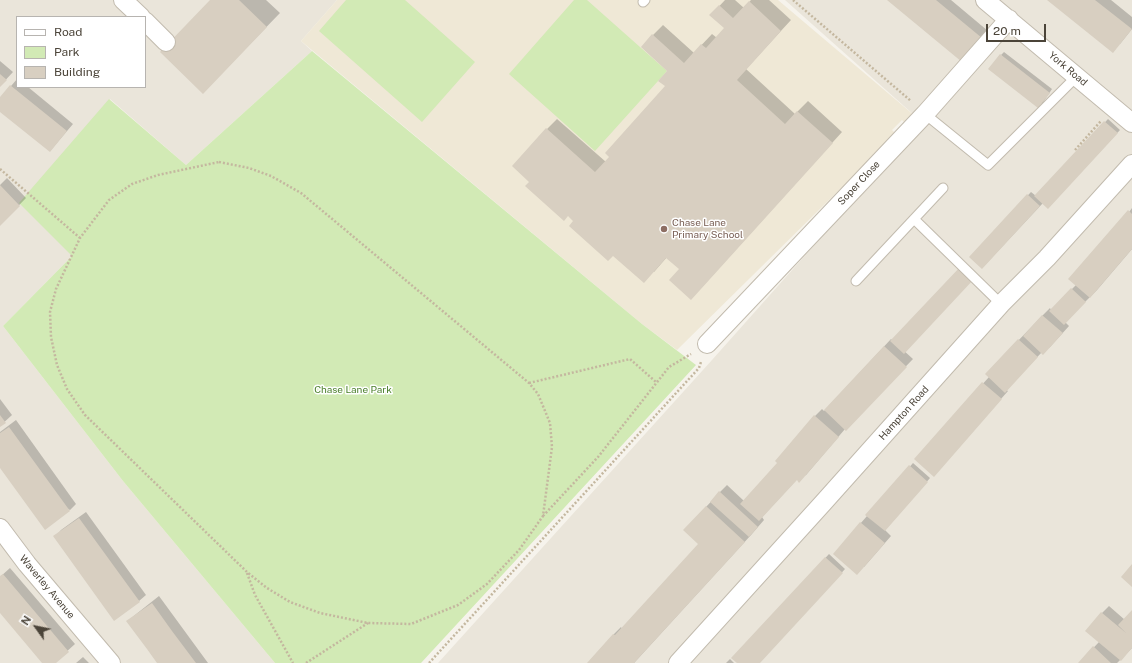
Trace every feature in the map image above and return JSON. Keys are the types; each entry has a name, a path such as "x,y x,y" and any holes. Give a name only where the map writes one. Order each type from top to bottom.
{"street":[{"path":"123,0 139,16"},
{"name":"York Road","path":"985,0 1132,123"},
{"name":"Soper Close","path":"707,344 925,114 1009,20"},
{"path":"146,22 166,42"},
{"name":"Hampton Road","path":"678,663 1001,304 1047,258 1132,164"},
{"name":"Waverley Avenue","path":"0,528 27,564 111,663"}],"lane":[{"path":"925,114 988,166 1077,76"},
{"path":"856,281 943,188"},
{"path":"914,219 1001,304"}],"path":[{"path":"793,0 925,114"},
{"path":"1075,150 1114,108"},
{"path":"542,516 552,441 550,423 538,394 529,383 301,193 271,176 249,168 219,162 158,175 132,184 109,200 80,238 56,289 50,312 51,337 57,365 67,389 85,415 247,572 267,588 290,602 320,613 368,623 411,624 458,606 487,584 519,550 542,516 598,457 669,367 707,344"},
{"path":"0,169 80,238"},
{"path":"529,383 630,359 656,382"},
{"path":"429,663 699,368"},
{"path":"247,572 255,595 293,663"},
{"path":"306,663 368,623"}],"shaded area":[{"path":"0,0 337,0 301,41 312,51 186,165 110,99 72,256 3,326 123,481 275,663 0,663"},
{"name":"Chase Lane Primary School","path":"337,0 778,0 915,116 906,124 902,120 892,130 896,134 677,350 642,324 301,41"},
{"path":"785,0 1132,0 1132,663 438,663 712,360 923,123"}],"green space":[{"path":"346,0 405,0 475,62 422,122 319,31"},
{"path":"574,0 587,0 667,71 595,151 509,74"},
{"name":"Chase Lane Park","path":"312,51 642,324 696,365 421,663 275,663 123,481 3,326 72,256 19,203 109,99 186,165"}],"building":[{"path":"210,0 239,0 267,27 203,94 160,52"},
{"path":"887,0 936,0 982,38 962,62"},
{"path":"1047,0 1095,0 1132,29 1113,53"},
{"path":"749,1 781,31 737,80 785,124 797,111 833,143 691,300 669,280 679,269 666,258 644,283 613,256 608,261 569,226 573,221 568,216 564,221 525,186 529,182 512,166 546,128 595,172 609,157 605,153 665,86 658,81 667,71 641,47 652,34 684,63 701,44 706,48 724,28 709,15 719,5 733,18"},
{"path":"1000,54 1050,93 1038,108 988,69"},
{"path":"0,74 7,80 0,87"},
{"path":"10,85 67,131 50,152 0,112 0,97"},
{"path":"1104,121 1118,133 1048,209 1034,196"},
{"path":"0,185 20,206 0,226"},
{"path":"1027,194 1040,206 982,269 969,257"},
{"path":"1128,210 1132,214 1132,249 1090,298 1068,279"},
{"path":"961,266 974,279 904,354 890,341"},
{"path":"1071,288 1086,302 1064,325 1049,311"},
{"path":"1042,315 1063,333 1043,355 1023,336"},
{"path":"1018,339 1038,357 1005,393 985,374"},
{"path":"884,346 907,367 846,431 824,410"},
{"path":"982,382 1002,399 934,477 914,459"},
{"path":"0,415 6,423 0,427"},
{"path":"814,415 839,437 799,483 797,480 759,521 740,504 777,463 775,461"},
{"path":"9,427 70,511 45,530 0,468 0,433"},
{"path":"909,465 928,482 885,531 865,515"},
{"path":"719,491 758,527 749,537 710,502"},
{"path":"706,506 745,542 634,663 587,663 613,634 615,635 698,544 683,530"},
{"path":"79,518 140,602 114,621 53,536"},
{"path":"860,522 885,543 857,575 833,554"},
{"path":"825,557 843,573 760,663 737,663 731,658"},
{"path":"1132,564 1132,587 1121,577"},
{"path":"3,574 69,652 56,663 42,663 0,613 0,576"},
{"path":"152,603 196,663 157,663 126,621"},
{"path":"1132,610 1132,648 1121,661 1085,631 1101,612 1126,633 1118,625"},
{"path":"1093,646 1111,663 1078,663"}],"place":[{"name":"Chase Lane Primary School","path":"664,229"}]}
